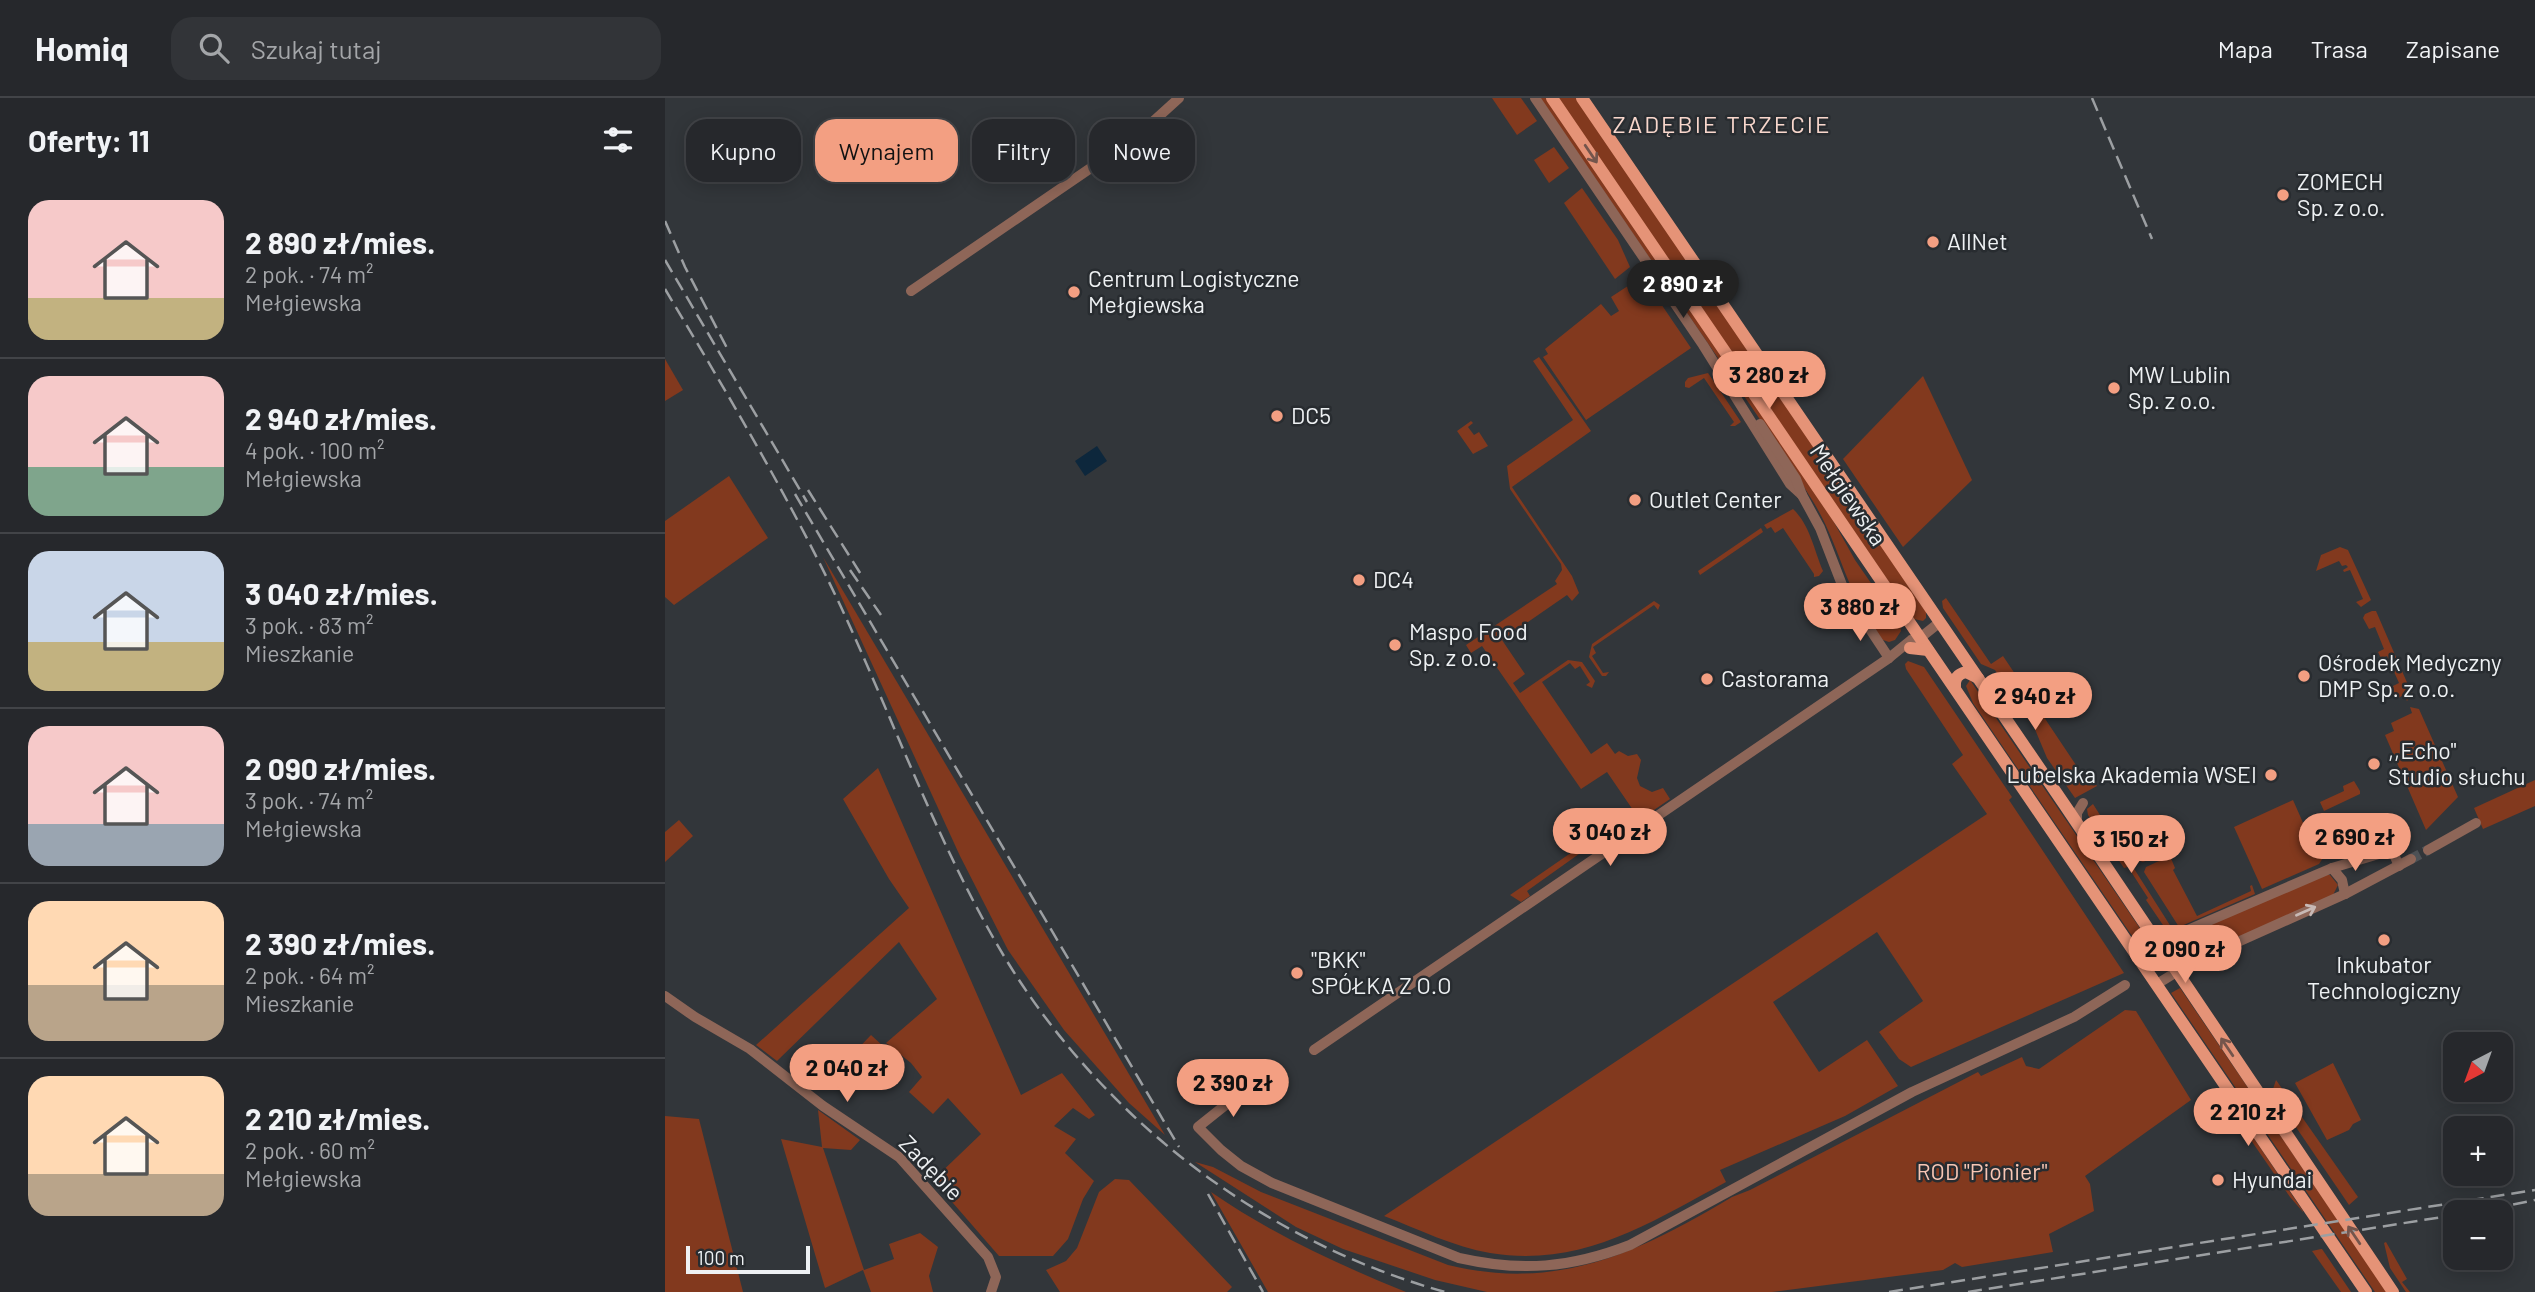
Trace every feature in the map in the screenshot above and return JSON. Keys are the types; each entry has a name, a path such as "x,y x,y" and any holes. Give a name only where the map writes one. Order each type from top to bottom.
{"main road":[{"name":"Mełgiewska","path":"1552,98 2365,1292"},
{"name":"Mełgiewska","path":"1582,98 2393,1292"},
{"path":"1910,648 1928,650"},
{"path":"1955,688 1954,683 1961,673 1966,671 1978,678"}],"street":[{"path":"911,290 1136,137 1179,98"},
{"name":"Mełgiewska","path":"1535,98 1703,345 1784,475 1802,495 1820,528 1844,590 1889,659"},
{"path":"1889,659 1940,622"},
{"path":"1314,1050 1889,659 1910,648 1919,637"},
{"path":"2428,850 2476,823"},
{"path":"2141,961 2157,944 2332,868 2392,850 2399,866"},
{"path":"2157,984 2199,959 2345,894 2411,859"},
{"path":"2332,868 2342,880 2345,894"},
{"path":"1248,1087 1198,1127 1241,1166 1272,1183 1459,1258 1488,1265 1544,1267 1590,1259 1630,1245 1912,1092 2074,1017 2125,985"},
{"name":"Zadębie","path":"665,996 756,1054 823,1106 899,1157 988,1257 996,1277 991,1292"}],"green space":[{"path":"1492,98 1521,98 1537,121 1517,135"},
{"path":"1540,98 1547,98 1825,506 1855,560 1900,625 1901,631 1895,640 1883,640 1871,625 1814,503"},
{"path":"1558,98 1576,98 1926,610 1926,618 1923,621 1914,619"},
{"path":"1554,147 1569,168 1549,183 1534,160"},
{"path":"1582,188 1618,240 1630,267 1615,279 1564,203"},
{"path":"1639,281 1657,298 1691,348 1586,420 1543,357 1548,354 1545,349 1601,304 1611,316 1619,311 1611,297"},
{"path":"1539,357 1591,431 1512,487 1572,576 1579,593 1572,601 1567,595 1502,640 1525,674 1513,683 1520,693 1568,660 1582,662 1595,681 1592,688 1586,685 1590,682 1580,666 1575,669 1570,663 1542,682 1591,754 1607,743 1615,754 1619,751 1628,756 1637,754 1641,760 1637,778 1640,786 1652,792 1663,788 1670,799 1619,834 1600,839 1527,891 1530,896 1521,902 1510,895 1633,810 1607,772 1581,789 1482,646 1471,653 1466,645 1557,584 1555,581 1562,570 1561,564 1510,489 1507,466 1573,420 1533,361"},
{"path":"665,359 683,390 665,401"},
{"path":"1708,373 1741,422 1735,426 1730,426 1734,422 1704,378 1689,388 1685,387 1688,378"},
{"path":"1923,376 1972,480 1903,547 1843,459"},
{"path":"1471,421 1473,423 1468,427 1474,435 1479,432 1488,446 1473,454 1457,431"},
{"path":"729,476 768,538 674,605 665,597 665,521"},
{"path":"1793,509 1804,522 1811,538 1823,571 1819,576 1814,577 1783,528 1775,533 1771,527 1767,529 1764,525"},
{"path":"1761,528 1763,532 1700,575 1698,571"},
{"path":"2340,547 2348,550 2371,600 2361,607 2356,602 2363,599 2350,570 2343,570 2348,567 2346,565 2342,566 2339,561 2316,571 2321,555"},
{"path":"823,557 1165,1135 1129,1103 1064,1030 1008,950 960,856"},
{"path":"1946,598 1991,664 2003,656 2084,777 2089,774 2097,786 2075,798 2047,758 2034,727 1995,670 1981,664 1943,608 1942,601"},
{"path":"1654,601 1660,605 1658,610 1654,605 1593,647 1596,653 1592,656 1603,673 1609,672 1602,676 1589,657 1592,644"},
{"path":"2376,611 2412,694 2407,701 2404,695 2396,699 2391,687 2399,683 2391,665 2385,667 2383,663 2389,660 2387,656 2381,658 2378,652 2384,649 2375,627 2369,629 2363,618"},
{"path":"1908,661 1924,667 2012,797 2009,800 2124,973 1911,1067 1899,1059 1879,1032 1923,1001 1877,932 1773,1002 1819,1072 1867,1040 1898,1086 1845,1116 1720,1170 1726,1182 1642,1226 1585,1248 1555,1254 1523,1256 1490,1253 1450,1242 1384,1216 1987,814 1952,764 1963,755 1906,669 1905,664"},
{"path":"1970,680 2150,943 2143,952 1973,703 1966,686"},
{"path":"2410,707 2419,709 2458,797 2426,830 2385,735 2394,731 2391,723 2412,713"},
{"path":"878,768 1021,1095 1062,1073 1095,1115 1089,1119 1073,1108 1054,1126 1076,1139 1065,1153 1094,1181 1083,1199 1068,1239 1053,1256 999,1256 933,1180 981,1134 948,1098 933,1114 909,1092 922,1077 911,1063 886,1043 937,999 899,942 777,1061 756,1045 909,908 843,799"},
{"path":"2535,780 2535,806 2483,829 2474,808"},
{"path":"2354,781 2360,794 2324,811 2320,802 2344,791 2343,786"},
{"path":"2293,800 2304,825 2310,823 2325,855 2319,864 2262,889 2234,827"},
{"path":"2093,804 2173,930 2165,928 2128,867 2124,868 2088,815 2087,809"},
{"path":"679,820 693,836 665,862 665,832"},
{"path":"2161,834 2168,852 2143,862 2135,859 2130,845 2134,850"},
{"path":"2170,856 2175,868 2173,870 2197,916 2251,891 2252,885 2255,894 2179,927 2144,872 2146,867"},
{"path":"2321,875 2330,875 2338,885 2333,895 2191,959 2176,940"},
{"path":"2180,988 2387,1292 2375,1292 2171,993"},
{"name":"ROD \"Pionier\"","path":"2125,1010 2136,1011 2191,1100 2085,1176 2090,1184 2094,1211 2049,1234 2053,1252 1962,1267 1955,1263 1943,1270 1772,1292 1487,1292 1435,1280 1343,1249 1296,1227 1195,1162 1213,1167 1261,1192 1448,1265 1488,1272 1526,1274 1562,1270 1597,1262 1664,1235 1732,1197 1978,1072 1981,1076 2022,1057 2026,1066 2039,1069"},
{"path":"871,1035 883,1046 861,1069 849,1058"},
{"path":"2333,1063 2361,1120 2349,1130 2327,1140 2295,1083"},
{"path":"2276,1080 2358,1197 2349,1205 2272,1092"},
{"path":"818,1110 860,1140 851,1150 823,1148 864,1270 894,1259 889,1244 920,1233 938,1247 929,1276 933,1292 871,1292 863,1270 825,1288 781,1139 822,1147"},
{"path":"2238,1115 2303,1211 2303,1212 2235,1117"},
{"path":"665,1116 699,1119 743,1292 665,1292"},
{"path":"1115,1179 1129,1180 1232,1287 1227,1292 1060,1292 1046,1270 1066,1261 1077,1248 1099,1192"},
{"path":"1211,1192 1305,1247 1406,1292 1268,1292"},
{"path":"2386,1242 2407,1279 2402,1282 2410,1292 2406,1292 2390,1268 2384,1243"},
{"path":"2322,1249 2351,1292 2341,1292 2312,1251"}],"water":[{"path":"1097,446 1107,461 1085,476 1075,461"}],"tunnel":[{"path":"2411,859 2428,850"}],"railway":[{"path":"2092,98 2152,239"},
{"path":"665,221 685,267 728,350"},
{"path":"665,260 807,502"},
{"path":"665,289 757,446 821,566 949,853 990,932 1029,995 1075,1054 1126,1109 1181,1157 1242,1201 1306,1238 1374,1268 1445,1292"},
{"path":"808,490 862,576"},
{"path":"795,494 1179,1147"},
{"path":"850,570 881,615"},
{"path":"1889,1292 2535,1190"},
{"path":"1208,1194 1263,1292"},
{"path":"2513,1205 2535,1200"},
{"path":"1968,1292 2443,1217"}],"place":[{"name":"ZOMECH Sp. z o.o.","path":"2283,195"},
{"name":"AllNet","path":"1933,242"},
{"name":"Centrum Logistyczne Mełgiewska","path":"1074,292"},
{"name":"MW Lublin Sp. z o.o.","path":"2114,388"},
{"name":"DC5","path":"1277,416"},
{"name":"Outlet Center","path":"1635,500"},
{"name":"DC4","path":"1359,580"},
{"name":"Maspo Food Sp. z o.o.","path":"1395,645"},
{"name":"Ośrodek Medyczny DMP Sp. z o.o.","path":"2304,676"},
{"name":"Castorama","path":"1707,679"},
{"name":",,Echo'' Studio słuchu","path":"2374,764"},
{"name":"Lubelska Akademia WSEI","path":"2271,775"},
{"name":"Inkubator Technologiczny","path":"2384,940"},
{"name":"\"BKK\" SPÓŁKA Z O.O","path":"1297,973"},
{"name":"Hyundai","path":"2218,1180"}],"district":[{"name":"ZADĘBIE TRZECIE","path":"1722,125"}]}
